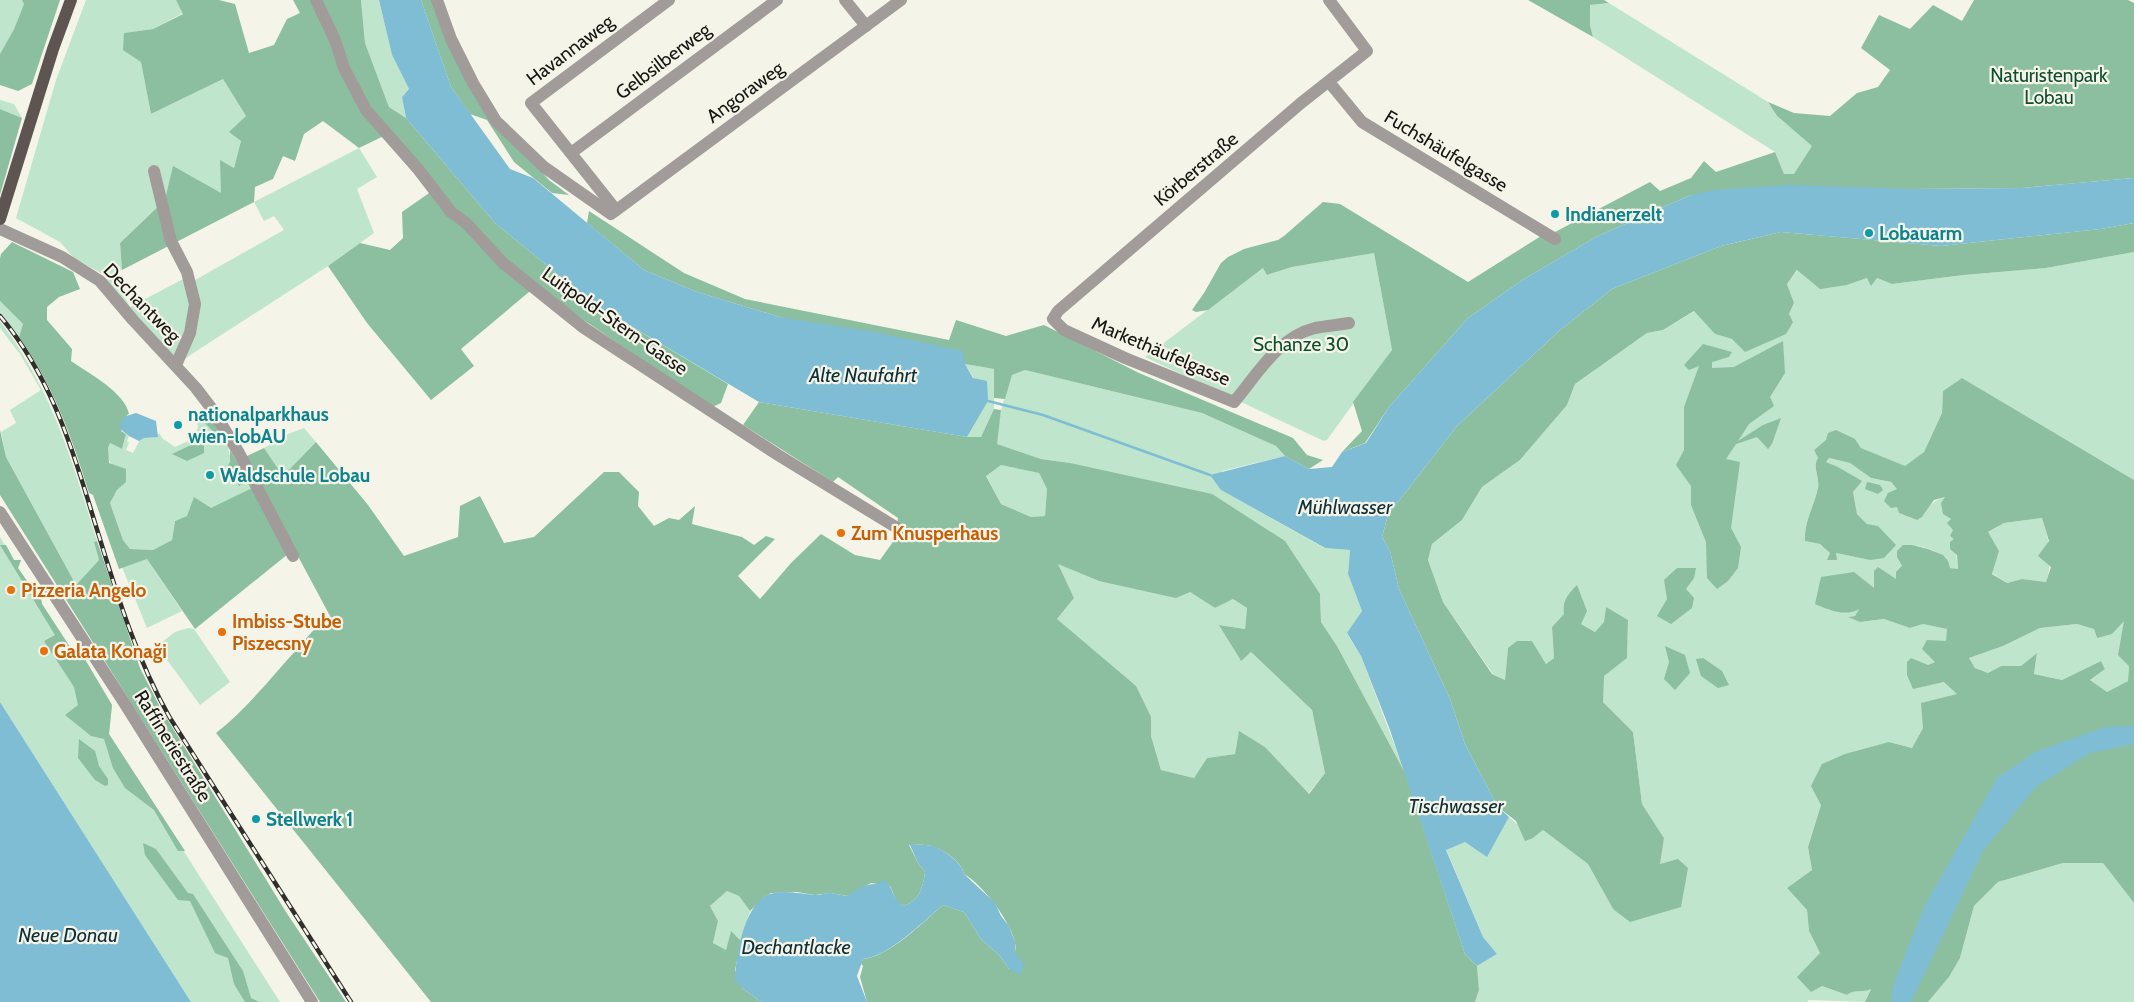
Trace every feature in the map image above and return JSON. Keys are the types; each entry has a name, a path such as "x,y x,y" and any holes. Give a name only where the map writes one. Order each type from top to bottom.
{"main road":[{"path":"0,219 53,49 71,0"}],"street":[{"name":"Luitpold-Stern-Gasse","path":"316,0 335,40 344,68 366,110 418,169 451,212 466,223 503,263 584,328 778,455 907,534"},
{"path":"437,0 451,39 468,74 496,121 544,167 613,212"},
{"name":"Havannaweg","path":"613,212 571,153 531,103 669,0"},
{"name":"Gelbsilberweg","path":"571,153 777,0"},
{"path":"845,0 866,26"},
{"name":"Angoraweg","path":"613,212 901,0"},
{"name":"Körberstraße","path":"1053,319 1058,312 1301,103 1367,51 1329,0"},
{"name":"Fuchshäufelgasse","path":"1329,82 1362,122 1555,239"},
{"name":"Dechantweg","path":"154,171 171,241 187,272 195,304 190,333 176,366"},
{"name":"Dechantweg","path":"0,229 62,257 100,281 176,366 212,409 239,453 292,556"},
{"name":"Markethäufelgasse","path":"1053,319 1060,327 1125,358 1234,402 1282,344 1296,335 1314,328 1350,323"},
{"name":"Raffineriestraße","path":"0,512 120,697 312,1002"}],"green space":[{"path":"0,0 22,0 24,4 14,29 0,54"},
{"path":"22,0 60,0 32,84 18,91 0,85 0,54 14,29 24,4"},
{"path":"86,0 176,0 183,13 153,29 124,33 141,61 151,114 223,79 246,116 230,132 241,141 234,168 221,161 222,193 165,200 120,243 122,270 108,277 74,258 60,242 16,218 56,80"},
{"path":"176,0 219,0 235,4 249,53 274,45 287,19 300,13 293,0 361,0 365,43 389,107 406,118 495,223 594,304 728,384 721,403 712,407 535,287 461,349 474,366 431,400 367,323 328,266 360,243 390,250 403,238 402,212 432,191 392,132 359,148 323,121 304,134 295,161 283,156 273,179 255,187 254,202 122,270 120,243 165,200 173,166 221,193 220,160 234,168 241,141 229,132 246,116 223,79 151,114 141,62 123,50 124,33 153,29 183,14"},
{"path":"361,0 379,0 392,55 409,89 402,97 406,118 389,107 365,43"},
{"path":"421,0 434,0 450,42 520,148 549,180 569,195 552,193 514,162 487,120 470,114 451,87"},
{"path":"1528,0 1604,0 1609,3 1590,5 1590,25 1593,37"},
{"name":"Naturistenpark Lobau","path":"1974,0 2128,0 2134,3 2134,178 2022,188 1691,195 1598,236 1524,279 1468,318 1389,407 1365,443 1342,452 1362,431 1353,402 1392,350 1374,253 1292,267 1267,275 1263,268 1208,310 1196,312 1192,310 1221,263 1228,257 1244,249 1278,240 1323,202 1340,204 1468,282 1541,236 1555,232 1650,182 1660,191 1691,178 1704,161 1716,172 1775,152 1784,174 1794,174 1812,146 1777,116 1768,102 1794,113 1830,116 1857,93 1878,87 1890,70 1861,48 1879,15 1910,29 1933,5 1962,21"},
{"path":"1609,3 1768,102 1777,116 1813,146 1794,175 1784,174 1775,152 1593,37 1590,25 1590,5"},
{"path":"0,100 14,104 22,118 0,109"},
{"path":"0,109 22,118 0,195"},
{"path":"359,148 377,177 357,189 374,233 328,266 175,365 100,281 114,277 130,307 185,278 195,280 284,230 274,216 264,221 254,202"},
{"path":"589,211 684,273 745,299 949,340 956,320 1006,336 1044,325 1139,373 1293,438 1307,455 1323,460 1309,469 1285,456 1276,446 1202,413 1025,370 1012,375 1005,399 994,398 994,369 965,364 780,317 697,292 644,270 587,223"},
{"path":"2134,223 2134,252 2046,268 1964,275 1892,284 1877,278 1871,286 1867,278 1847,285 1820,289 1797,270 1787,284 1794,303 1789,314 1793,322 1786,334 1745,352 1732,339 1715,334 1694,311 1663,330 1647,333 1575,384 1567,405 1520,460 1482,487 1462,520 1432,544 1428,560 1443,602 1492,674 1505,680 1508,648 1517,641 1532,641 1546,664 1554,658 1552,627 1564,614 1566,598 1577,585 1587,611 1581,624 1595,632 1604,622 1606,607 1628,620 1627,658 1604,676 1603,702 1633,732 1642,804 1664,838 1660,864 1678,859 1688,868 1681,907 1630,922 1613,909 1588,864 1543,830 1533,838 1525,841 1516,821 1498,807 1465,744 1450,699 1399,589 1390,551 1382,537 1388,515 1457,426 1559,331 1612,289 1721,246 1781,232 1941,246 2101,229"},
{"path":"12,242 73,272 80,289 59,297 47,307 47,320 72,349 71,361 105,384 121,398 126,406 129,414 121,431 126,434 122,449 110,443 108,448 109,463 126,469 126,482 117,490 110,503 123,540 130,549 153,550 172,540 175,521 187,516 194,497 211,508 252,488 288,554 195,629 147,559 119,569 93,495 89,493 76,452 52,393 19,337 23,324 0,301 1,254"},
{"path":"2134,252 2134,480 1962,378 1943,391 1942,413 1924,452 1905,467 1861,448 1855,439 1826,440 1814,450 1818,458 1816,469 1818,488 1808,520 1805,541 1820,544 1831,553 1827,559 1836,553 1870,560 1878,527 1867,524 1857,514 1853,492 1836,466 1826,462 1829,458 1850,463 1871,478 1890,482 1898,489 1899,513 1917,520 1934,502 1945,497 1953,530 1958,569 1950,568 1943,557 1924,547 1903,546 1897,557 1902,566 1896,579 1874,571 1874,588 1815,603 1829,610 1860,608 1855,616 1849,617 1860,622 1884,619 1910,628 1923,624 1948,629 1946,641 1935,662 1928,665 1913,688 1945,682 1958,694 1923,728 1912,748 1889,742 1821,805 1808,847 1812,870 1787,888 1807,910 1809,931 1820,953 1822,986 1847,995 1871,988 1865,1002 1809,1000 1807,1002 1475,1002 1479,990 1477,966 1497,954 1483,937 1446,849 1465,842 1487,856 1509,817 1533,838 1543,830 1588,864 1613,909 1659,864 1664,838 1642,804 1633,732 1603,702 1603,676 1627,658 1628,620 1606,608 1604,622 1595,632 1564,614 1552,627 1554,658 1546,664 1532,641 1508,649 1505,680 1493,674 1443,602 1428,560 1432,544 1462,520 1482,487 1520,460 1567,405 1575,384 1647,333 1663,330 1695,311 1715,334 1732,339 1789,314 1794,303 1787,284 1798,270 1847,285 1867,278 1877,278 1892,284 1964,275 2046,268"},
{"name":"Schanze 30","path":"1374,253 1392,350 1327,440 1324,441 1145,357 1263,268 1268,275 1292,267"},
{"path":"0,301 23,324 19,337 0,312"},
{"path":"0,321 34,374 59,427 97,541 94,542 99,560 76,585 6,457 1,432 16,423 10,410 41,390 20,354 0,328"},
{"path":"1783,341 1785,373 1770,397 1774,406 1749,424 1738,441 1763,425 1781,418 1772,444 1768,449 1757,437 1736,444 1726,459 1740,462 1731,528 1741,547 1738,568 1728,581 1717,589 1707,578 1706,542 1691,505 1691,486 1676,465 1684,450 1684,407 1699,366 1689,370 1684,365 1703,344 1732,352 1729,357 1712,362 1712,368 1734,367"},
{"path":"965,364 994,369 994,409 981,437 967,437 988,401"},
{"path":"1025,370 1202,413 1276,446 1285,456 1222,471 1221,490 1324,548 1350,550 1348,574 1362,611 1347,634 1361,656 1405,773 1337,646 1321,622 1320,594 1070,463 1041,459 996,444 1001,410 1012,375"},
{"path":"1962,378 2134,480 2134,903 2103,863 2063,863 1998,882 1974,906 1960,958 1949,977 1928,1002 1865,1002 1871,989 1852,992 1847,995 1822,986 1811,992 1797,977 1820,953 1809,931 1807,910 1787,888 1812,870 1808,847 1821,805 1811,786 1822,764 1845,754 1889,742 1912,748 1923,728 1921,703 1957,694 1944,682 1913,689 1907,675 1907,662 1911,658 1928,665 1935,662 1922,649 1927,640 1946,641 1947,629 1923,624 1910,628 1884,619 1860,622 1848,617 1855,616 1859,609 1843,613 1815,604 1821,577 1854,572 1874,588 1874,571 1878,567 1896,579 1896,572 1902,566 1897,557 1897,551 1903,545 1928,549 1943,555 1948,561 1950,568 1958,569 1957,555 1950,549 1950,542 1954,539 1950,536 1953,530 1947,523 1951,519 1943,514 1941,503 1945,497 1934,500 1922,517 1917,520 1899,513 1897,507 1891,508 1884,501 1888,493 1897,489 1891,482 1871,478 1850,463 1829,458 1826,462 1862,481 1853,492 1857,514 1867,524 1878,526 1896,545 1884,558 1870,560 1836,553 1837,560 1827,560 1830,553 1820,544 1805,541 1808,520 1818,488 1816,461 1818,458 1814,450 1826,440 1828,433 1836,430 1855,439 1861,448 1905,466 1924,452 1942,413 1943,391","holes":["2042,518 2049,541 2038,556 2051,567 2046,582 2022,579 2007,583 1992,574 1999,551 1988,532 2004,523","2124,621 2118,655 2129,666 2128,681 2107,692 2090,680 2105,669 2101,661 2062,680 2034,674 2037,653 2021,666 2001,666 1988,673 1975,668 1969,658 2003,646 2040,628 2077,624 2094,629 2097,638 2112,634"]},
{"path":"759,402 967,437 981,437 994,409 1001,410 997,444 1041,459 1070,463 1212,494 1285,541 1320,594 1321,622 1337,646 1405,773 1465,954 1477,966 1479,990 1475,1002 867,1002 860,977 863,959 873,957 894,946 943,905 964,912 981,939 1000,956 1009,969 1014,956 1013,935 1002,915 979,886 964,874 957,861 948,854 931,846 909,845 925,872 919,893 913,901 903,906 897,902 890,886 871,883 847,896 831,893 815,895 797,892 771,893 750,911 739,896 727,891 710,906 718,921 713,943 726,950 731,931 741,941 735,970 742,988 761,1002 431,1002 216,733 249,702 314,630 330,616 245,457 264,448 283,476 316,442 368,505 404,556 458,537 460,506 480,496 504,543 534,537 604,472 619,472 639,492 638,506 654,526 669,518 679,520 695,506 692,524 742,537 754,545 766,536 775,539 738,576 760,599 791,563 821,534 855,555 880,560 895,539 898,518 838,477 833,482 743,425","holes":["1001,465 1039,473 1047,489 1045,516 1031,517 1001,504 986,476","1058,564 1099,581 1176,598 1190,592 1215,608 1233,599 1247,608 1245,629 1219,625 1241,661 1251,652 1312,710 1325,773 1309,794 1265,747 1239,731 1235,754 1207,758 1194,778 1161,770 1151,736 1151,717 1136,686 1057,619 1074,598"]},
{"path":"196,417 211,417 204,422 227,440 233,473 248,480 252,488 211,509 175,521 172,540 153,550 130,549 123,540 110,503 117,490 126,482 111,464 108,454 110,443 122,449 126,434 129,436 127,441 129,443 126,450 133,453 141,438 156,437 159,433 163,439 175,447 193,439 198,427"},
{"path":"211,417 227,440 223,442 204,422"},
{"path":"304,428 316,442 283,476 264,448 288,434"},
{"path":"0,430 6,457 76,585 99,560 94,542 97,541 140,668 161,709 286,912 346,1002 320,1002 0,495"},
{"path":"204,444 204,453 187,461 172,454 191,445"},
{"path":"230,450 248,480 239,486 233,473 225,470 230,462"},
{"path":"1001,465 1039,473 1047,489 1045,516 1031,517 1001,504 986,475"},
{"path":"1867,482 1880,485 1883,490 1878,494 1865,489"},
{"path":"2042,518 2050,550 2050,565 2046,582 2022,579 2007,583 1992,573 1999,551 1987,533 2004,523"},
{"path":"0,537 14,560 21,560 18,568 34,591 40,594 42,604 72,650 83,656 112,705 109,734 280,1002 191,1002 0,702"},
{"path":"0,545 6,545 14,560 21,560 18,568 34,591 40,594 42,604 72,650 83,656 112,705 109,734 185,851 178,851 154,810 125,788 113,768 104,739 91,736 65,715 78,705 74,687 44,641 55,635"},
{"path":"147,559 182,611 147,628 122,567"},
{"path":"1057,563 1099,581 1190,592 1215,608 1233,599 1247,608 1245,629 1220,625 1240,660 1251,652 1312,710 1325,773 1308,794 1265,747 1239,732 1235,754 1207,758 1194,778 1161,770 1151,736 1151,717 1057,619 1074,598"},
{"path":"1677,568 1696,568 1694,578 1686,589 1694,598 1692,608 1671,624 1657,616 1667,599 1664,580"},
{"path":"2124,619 2129,666 2128,681 2107,692 2090,680 2105,669 2101,661 2062,680 2034,674 2037,654 2021,666 2001,666 1988,673 1975,668 1969,658 2003,646 2040,628 2077,624 2094,629 2097,638"},
{"path":"188,628 194,629 230,682 200,705 157,646 175,632"},
{"path":"1665,646 1685,655 1690,673 1675,690 1664,679 1669,662"},
{"path":"1703,658 1722,671 1729,685 1718,688 1701,676 1696,659"},
{"path":"79,739 95,751 99,766 108,779 108,785 105,786 95,780 78,758"},
{"path":"143,843 156,849 188,893 193,894 243,971 251,998 259,1002 245,1002 234,984 228,958 215,953 190,901 178,900 145,855"},
{"path":"2063,863 2103,863 2134,903 2134,1002 1928,1002 1949,977 1960,958 1974,906 1998,882"},
{"path":"727,891 739,896 750,911 741,941 731,932 726,950 713,943 718,921 710,906"}],"water":[{"name":"Alte Naufahrt","path":"379,0 421,0 451,87 510,169 533,178 644,270 697,292 780,317 874,332 963,351 965,364 973,378 987,381 988,401 967,437 759,402 594,304 495,223 406,118 402,97 409,89 392,55"},
{"name":"Mühlwasser","path":"2134,178 2134,223 2101,229 1941,246 1781,232 1721,246 1612,289 1559,331 1457,426 1388,515 1382,537 1390,551 1399,589 1450,699 1465,744 1498,807 1509,817 1487,857 1465,842 1446,850 1483,937 1497,954 1477,966 1465,954 1390,730 1361,656 1347,633 1362,611 1348,574 1350,550 1325,548 1221,490 1210,475 1285,456 1309,469 1332,467 1342,452 1366,443 1389,407 1468,318 1524,279 1598,236 1691,195 1716,190 1788,185 1914,189 2022,188"},
{"path":"136,413 156,421 158,437 144,438 139,441 119,428 125,417"},
{"name":"Neue Donau","path":"0,702 191,1002 0,1002"},
{"path":"2134,726 2134,744 2090,753 2037,786 1983,851 1911,1002 1891,1002 1894,982 1925,905 1997,778 2035,752 2105,727"},
{"name":"Dechantlacke","path":"909,843 932,846 946,853 960,865 964,874 995,903 1001,916 1009,926 1015,942 1015,953 1024,964 1020,975 1009,969 1000,956 981,939 964,912 943,905 895,945 873,957 863,959 857,976 867,1002 761,1002 742,988 735,980 737,957 743,931 754,908 761,899 770,894 786,892 816,895 831,893 847,896 858,889 878,884 881,880 886,881 897,900 903,906 913,901 919,893 925,872 918,863"}],"waterway":[{"name":"Mühlwasser","path":"988,401 1043,415 1210,475"}],"railway":[{"path":"0,316 32,361 56,408 75,458 125,616 157,693 170,718 351,1002"}],"place":[{"name":"Indianerzelt","path":"1555,214"},
{"name":"Lobauarm","path":"1869,233"},
{"name":"nationalparkhaus wien-lobAU","path":"178,425"},
{"name":"Waldschule Lobau","path":"210,475"},
{"name":"Zum Knusperhaus","path":"841,533"},
{"name":"Pizzeria Angelo","path":"11,590"},
{"name":"Imbiss-Stube Piszecsny","path":"222,632"},
{"name":"Galata Konaği","path":"44,651"},
{"name":"Stellwerk 1","path":"256,819"}],"water label":[{"name":"Tischwasser","path":"1456,806"}]}
